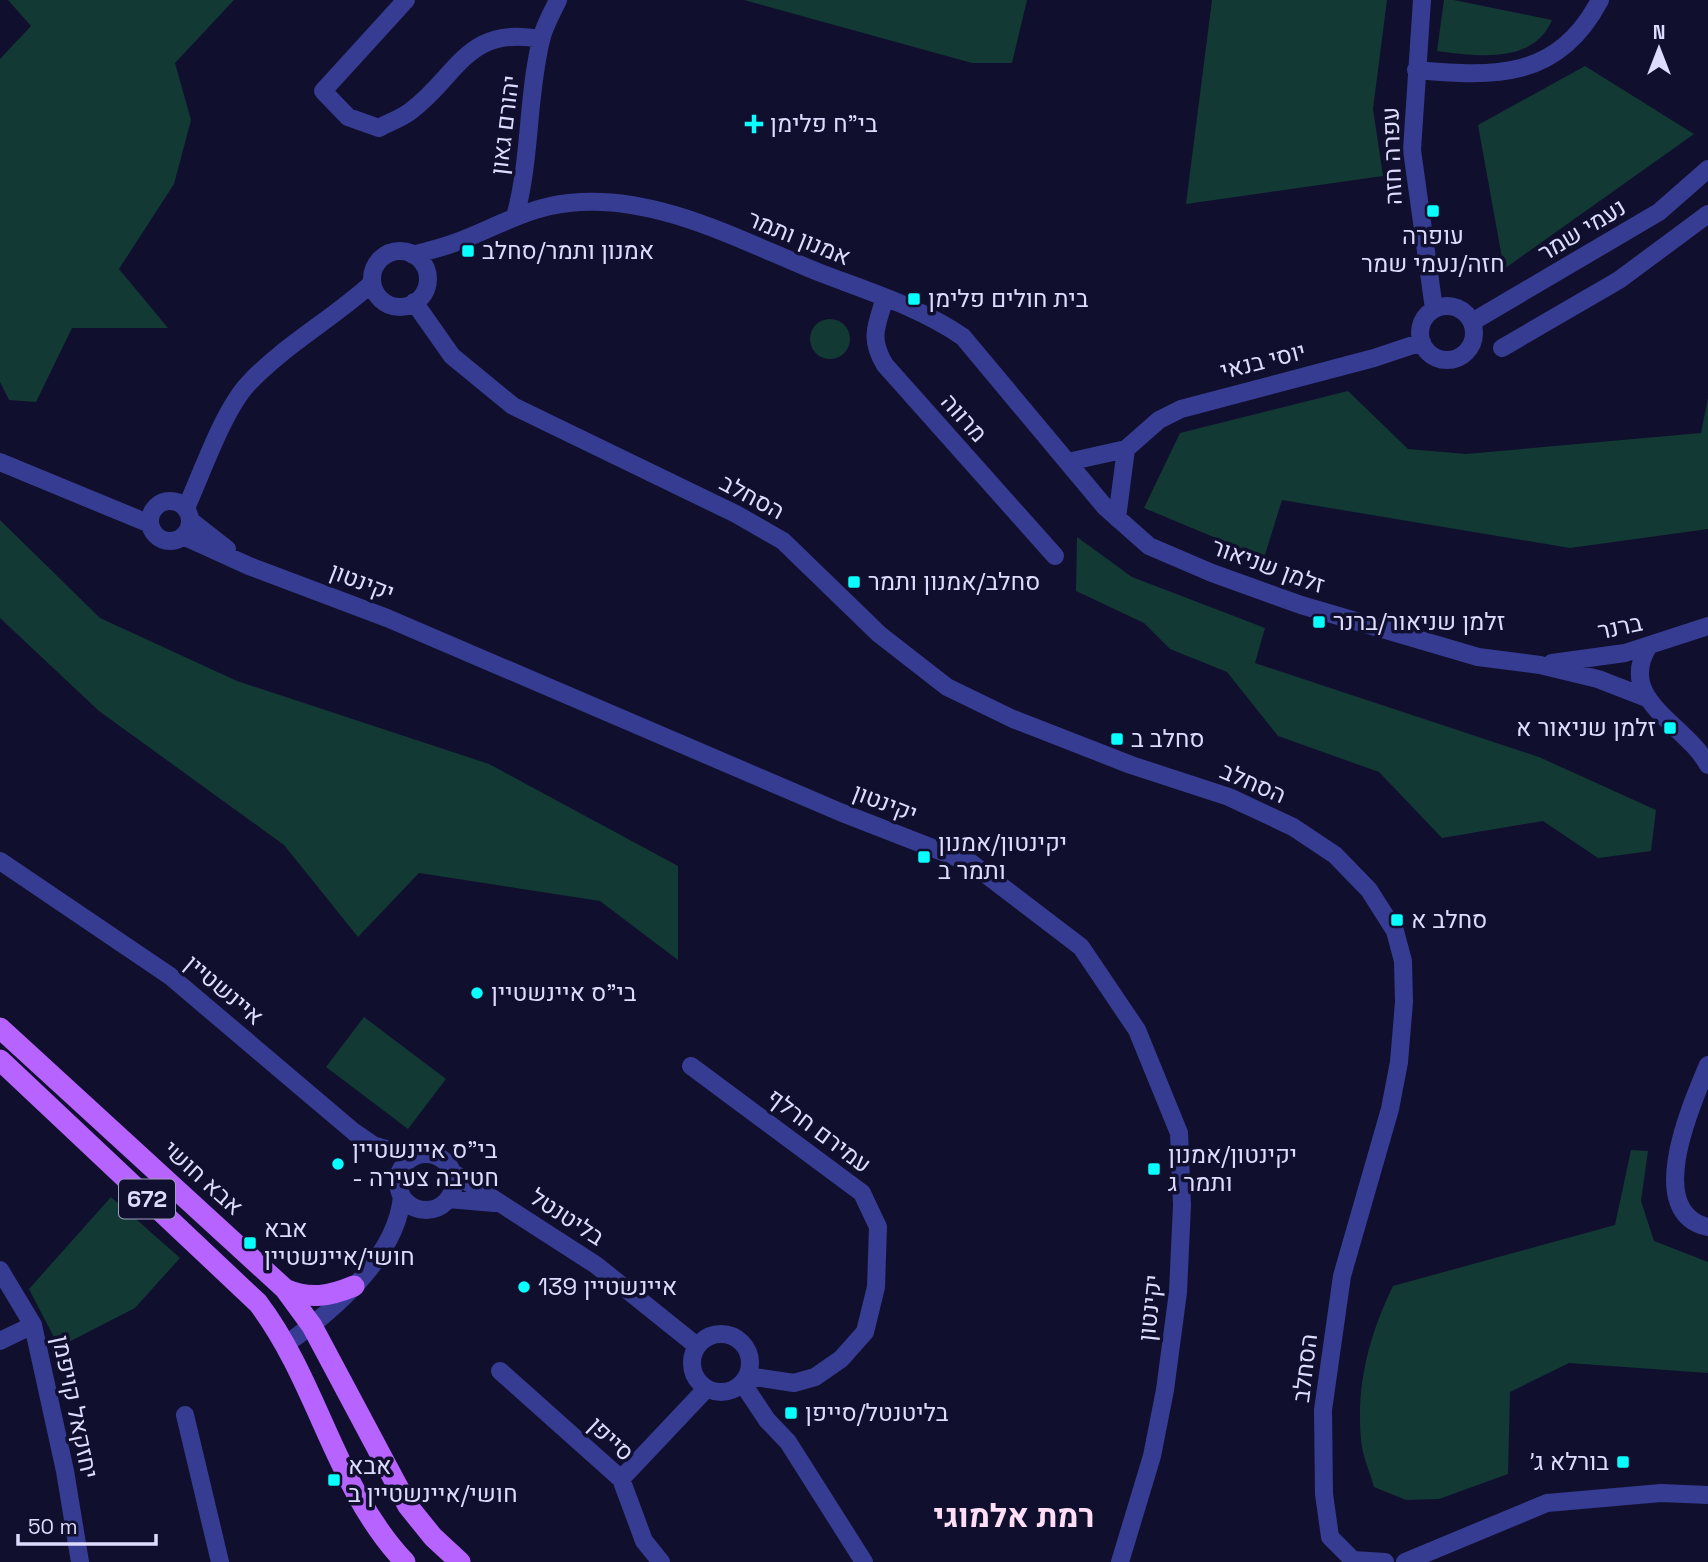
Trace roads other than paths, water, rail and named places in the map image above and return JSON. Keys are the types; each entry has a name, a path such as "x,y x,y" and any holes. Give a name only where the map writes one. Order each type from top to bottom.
{"main road":[{"name":"אבא חושי","path":"0,1028 285,1289 312,1326 408,1506 433,1537 460,1562"},
{"name":"672","path":"0,1060 258,1303 286,1344 372,1523 405,1562"},
{"path":"285,1289 303,1296 327,1296 354,1286"}],"street":[{"name":"יהורם גאון","path":"406,0 323,91 348,117 379,128 412,110 472,48 519,35 541,38"},
{"name":"יהורם גאון","path":"515,216 526,167 527,128 541,38 558,0"},
{"name":"עפרה חזה","path":"1422,0 1412,150 1434,309"},
{"path":"1416,70 1478,75 1508,73 1534,65 1573,39 1588,24 1601,0"},
{"name":"נעמי שמר","path":"1472,322 1659,212 1708,169"},
{"name":"אמנון ותמר","path":"413,255 454,243 515,216 567,203 593,201 657,211 885,298 942,323 963,337 1068,462"},
{"path":"1502,348 1619,280 1708,214"},
{"name":"אמנון ותמר","path":"427,271 454,243"},
{"path":"341,312 384,302 397,306 414,302 425,290 427,271 413,255 405,252 388,254 376,266 372,282 374,291 384,302"},
{"path":"0,462 95,504 150,524 156,534 166,540 186,521 209,457 246,386 263,369 341,312 372,282"},
{"name":"מרווה","path":"885,298 874,332 876,350 885,365 1055,556"},
{"name":"הסחלב","path":"414,302 452,356 513,406 736,514 783,541 879,634 947,687 1013,719 1131,765 1229,797 1293,827 1335,855 1369,890 1395,931 1403,961 1404,1002 1399,1062 1390,1110 1342,1276 1324,1410 1324,1494 1331,1537 1353,1560 1385,1562"},
{"path":"1452,306 1461,309 1472,322 1474,331 1470,347 1457,358 1432,355 1422,342 1423,319 1434,309 1452,306"},
{"name":"יוסי בנאי","path":"1068,462 1126,449 1159,420 1181,409 1374,358 1422,342"},
{"path":"1117,518 1126,449"},
{"path":"150,524 163,503 209,457"},
{"name":"זלמן שניאור","path":"1068,462 1117,518 1149,546 1212,573 1301,605 1479,657 1540,665 1598,679 1647,698 1701,751 1708,765"},
{"path":"95,504 163,503 186,521"},
{"name":"יקינטון","path":"186,521 249,566 387,618 840,812 971,863 1081,947 1137,1030 1179,1133 1182,1205 1178,1292 1165,1390 1152,1456 1120,1562"},
{"name":"ברנר","path":"1540,665 1648,647 1708,626"},
{"path":"1647,698 1638,679 1642,657 1648,647"},
{"name":"איינשטיין","path":"0,861 170,976 354,1132 373,1145 412,1157"},
{"path":"1708,1065 1679,1140 1674,1174 1686,1214 1699,1225 1708,1227"},
{"name":"עמירם חרלף","path":"691,1066 862,1193 878,1227 876,1287 865,1332 841,1360 815,1377 794,1383 745,1380"},
{"path":"386,1244 441,1204 453,1191 452,1172 440,1157 431,1154 412,1157 400,1170 398,1188 401,1196 415,1208 441,1204"},
{"name":"בליטנטל","path":"452,1172 596,1265 697,1346"},
{"path":"286,1344 329,1313 354,1286 386,1244 397,1220 401,1196"},
{"name":"בליטנטל","path":"441,1204 475,1199 508,1208"},
{"name":"יחזקאל קויפמן","path":"0,1270 33,1325 65,1471 80,1562"},
{"path":"0,1341 33,1325"},
{"path":"745,1380 725,1393 706,1389 699,1382 692,1365 697,1346 713,1335 722,1334 741,1341 750,1357 745,1380 768,1420 788,1442 864,1562"},
{"name":"סייפן","path":"500,1371 621,1479 644,1541 661,1562"},
{"path":"621,1479 706,1389"},
{"path":"185,1415 220,1562"},
{"path":"1405,1562 1548,1503 1661,1493 1708,1495"}],"place":[{"name":"בי\"ח פלימן","path":"754,124"},
{"name":"עופרה חזה/נעמי שמר","path":"1433,211"},
{"name":"אמנון ותמר/סחלב","path":"468,251"},
{"name":"בית חולים פלימן","path":"914,299"},
{"name":"סחלב/אמנון ותמר","path":"854,582"},
{"name":"זלמן שניאור/ברנר","path":"1319,622"},
{"name":"זלמן שניאור א","path":"1670,728"},
{"name":"סחלב ב","path":"1117,739"},
{"name":"יקינטון/אמנון ותמר ב","path":"924,857"},
{"name":"סחלב א","path":"1397,920"},
{"name":"בי\"ס איינשטיין","path":"477,993"},
{"name":"בי\"ס איינשטיין - חטיבה צעירה","path":"338,1164"},
{"name":"יקינטון/אמנון ותמר ג","path":"1154,1169"},
{"name":"אבא חושי/איינשטיין","path":"250,1243"},
{"name":"איינשטיין 139","path":"524,1287"},
{"name":"בליטנטל/סייפן","path":"791,1413"},
{"name":"בורלא ג׳","path":"1623,1462"},
{"name":"אבא חושי/איינשטיין ב","path":"334,1480"}],"district":[{"name":"רמת אלמוגי","path":"1014,1516"}]}
